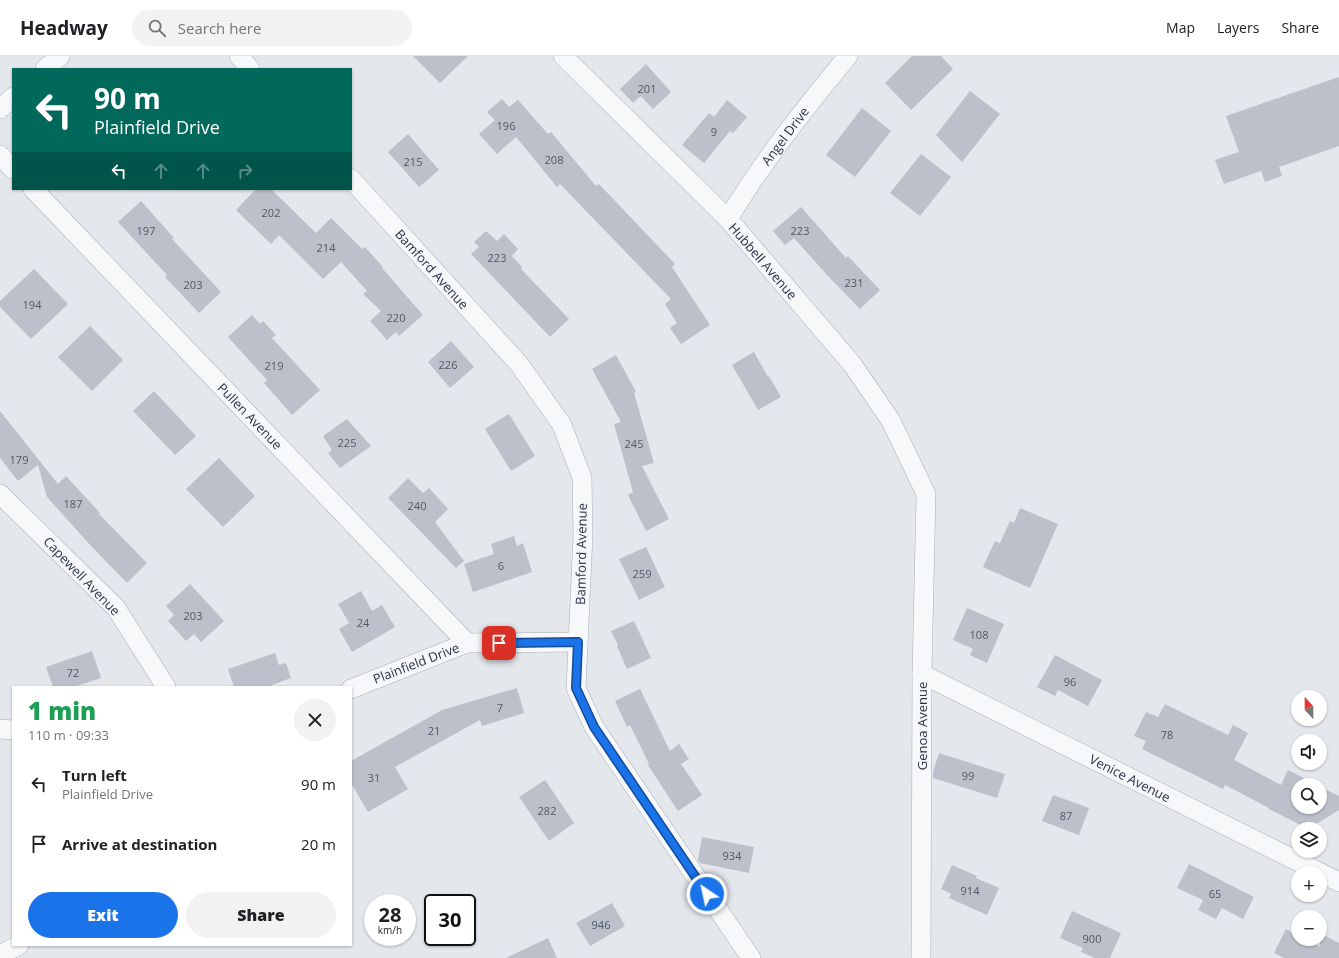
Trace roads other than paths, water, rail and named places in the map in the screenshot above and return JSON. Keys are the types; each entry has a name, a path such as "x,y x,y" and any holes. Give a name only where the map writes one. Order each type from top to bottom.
{"street":[{"path":"46,68 60,56"},
{"path":"239,56 249,68"},
{"name":"Hubbell Avenue","path":"563,56 728,219 852,364 891,421 926,494"},
{"name":"Angel Drive","path":"728,219 755,176 812,100 848,56"},
{"path":"0,109 12,98"},
{"path":"0,155 12,168"},
{"name":"Bamford Avenue","path":"352,180 519,364 562,425 582,478 583,535 576,688 594,727 751,958"},
{"name":"Pullen Avenue","path":"34,190 467,643"},
{"name":"Capewell Avenue","path":"0,494 116,608 165,686"},
{"name":"Genoa Avenue","path":"920,958 922,674 926,494"},
{"name":"Plainfield Drive","path":"352,689 467,643 578,642"},
{"name":"Venice Avenue","path":"922,674 1339,882"},
{"path":"0,729 12,730"},
{"path":"0,955 17,946"}]}
